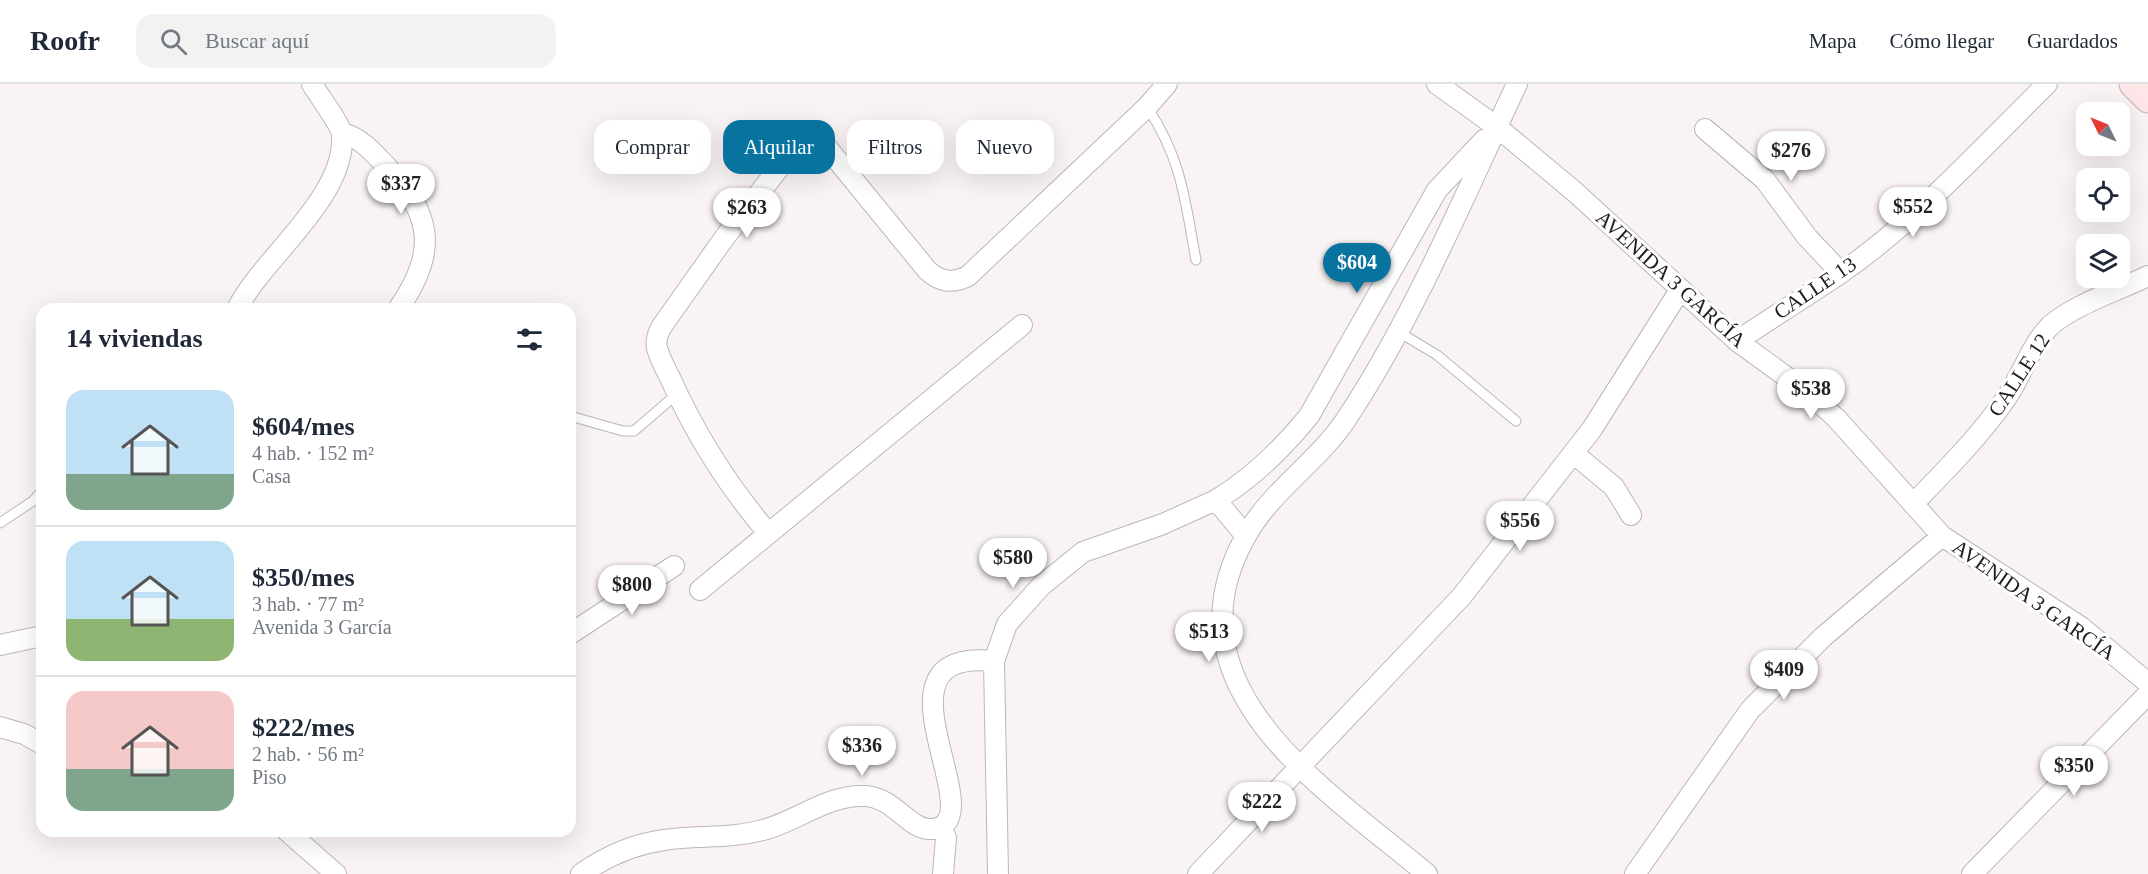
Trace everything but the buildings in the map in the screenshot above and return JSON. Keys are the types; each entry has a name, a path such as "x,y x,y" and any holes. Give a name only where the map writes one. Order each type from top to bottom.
{"street":[{"path":"312,84 342,133 358,141 401,182 422,215 427,236 425,256 420,273 402,303"},
{"path":"768,533 716,464 678,394 657,348 658,333 732,227 804,138 814,137 824,143 927,270 940,280 955,281 968,276 1147,106 1167,84"},
{"name":"AVENIDA 3 GARCÍA","path":"1437,84 1497,127 1575,192 1737,341 1810,394 1837,419 1942,536 2081,627 2148,683"},
{"path":"1427,874 1298,766 1271,738 1237,685 1225,654 1222,613 1226,580 1246,536 1269,504 1346,421 1397,331 1517,84"},
{"name":"CALLE 13","path":"1737,341 1841,273 1948,183 2047,84"},
{"path":"2133,84 2148,99"},
{"path":"998,874 994,661 1007,624 1041,586 1083,552 1163,524 1216,500 1242,485 1285,445 1310,416 1437,190 1497,127"},
{"path":"1705,129 1765,180 1808,237 1841,273"},
{"path":"241,303 330,183 339,159 342,133"},
{"name":"CALLE 12","path":"1913,504 1976,439 2019,379 2036,346 2050,327 2071,312 2148,276"},
{"path":"1198,874 1298,766 1462,596 1592,429 1680,290"},
{"path":"700,590 1023,325"},
{"path":"1573,453 1614,488 1631,515"},
{"path":"1216,500 1246,536"},
{"path":"1635,874 1750,710 1823,637 1942,536"},
{"path":"576,630 674,566"},
{"path":"0,645 36,637"},
{"path":"581,874 608,858 649,843 730,837 765,830 830,802 855,796 884,800 911,822 924,828 941,827 951,817 952,802 933,722 933,692 942,675 958,662 972,659 994,661"},
{"path":"1972,874 2148,694"},
{"path":"0,727 24,734 36,741"},
{"path":"941,827 946,838 943,874"},
{"path":"294,837 336,874"}],"lane":[{"path":"1147,106 1163,130 1178,165 1196,260"},
{"path":"1397,331 1437,355 1516,421"},
{"path":"576,418 624,431 634,431 678,394"},
{"path":"0,523 36,498"}]}
